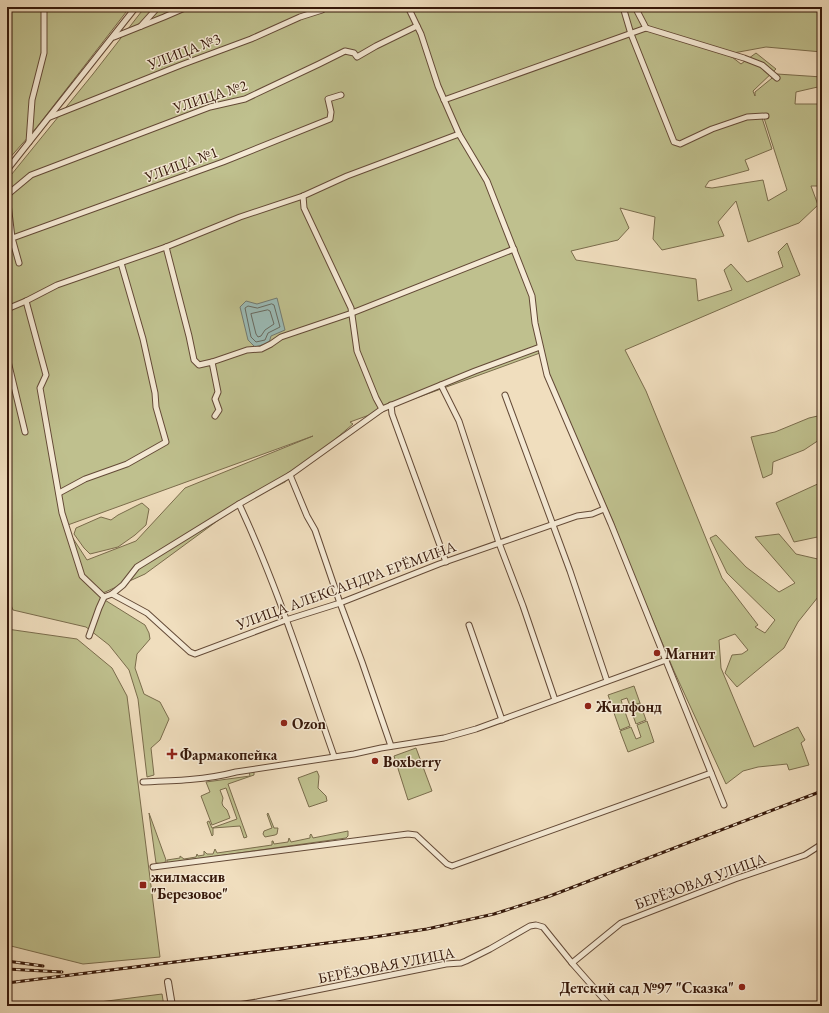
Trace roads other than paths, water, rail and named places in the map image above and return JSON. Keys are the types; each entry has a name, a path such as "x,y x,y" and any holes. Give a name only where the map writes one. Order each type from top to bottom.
{"street":[{"path":"30,142 32,100 44,52 44,7"},
{"path":"7,170 136,7"},
{"path":"140,27 158,7"},
{"path":"113,37 187,7"},
{"name":"УЛИЦА №3","path":"50,117 181,65 252,39 326,7"},
{"path":"408,7 417,26 444,100 459,134 487,181 514,249 532,296 535,323 547,375 583,457 724,805"},
{"path":"623,7 631,34 674,142 680,144 712,129 747,117 766,116"},
{"path":"635,7 646,28"},
{"name":"УЛИЦА №2","path":"7,195 31,175 210,107 245,99 345,51 354,53 357,57 417,26"},
{"path":"444,100 646,28 744,58 762,65 777,78"},
{"name":"УЛИЦА №1","path":"10,239 222,162 330,119 331,112 328,99 341,95"},
{"path":"7,309 57,285 166,247 240,217 303,196 347,176 459,134"},
{"path":"7,195 10,239 18,263"},
{"path":"303,196 304,208 351,308 357,351 382,409"},
{"path":"166,247 194,360 199,365 248,350 261,349 281,337 352,314 514,249"},
{"path":"59,494 85,479 127,464 166,442 156,407 155,393 143,339 122,262"},
{"path":"26,301 46,375 40,388 62,513 82,576 104,597"},
{"path":"89,636 104,597 112,594 123,585 137,567 239,504 290,475 382,409 540,347"},
{"path":"7,357 25,432"},
{"path":"212,362 218,392 215,398 219,410 214,416"},
{"path":"441,385 459,421 499,543 523,606 555,700"},
{"path":"505,395 570,571 607,681"},
{"path":"391,405 392,414 446,562"},
{"path":"290,475 307,516 315,530 391,746"},
{"path":"239,504 258,545 334,756"},
{"name":"УЛИЦА АЛЕКСАНДРА ЕРЁМИНА","path":"112,594 147,613 190,652 195,654 286,620 340,603 499,543 577,516 592,514 604,509"},
{"path":"469,625 502,720"},
{"path":"143,782 222,776 236,772 354,754 391,746 444,738 502,720 666,660"},
{"path":"154,867 408,834 416,835 447,864 452,866 711,773"},
{"name":"БЕРЁЗОВАЯ УЛИЦА","path":"232,1006 265,1001 446,964 461,963 490,949 525,928 536,925 543,927 572,963 621,922 805,855 822,844"},
{"path":"572,963 610,1006"},
{"path":"168,982 172,1006"}],"water":[{"path":"277,298 285,330 271,336 269,343 255,347 248,340 240,307 246,301 257,304"}],"railway":[{"path":"7,983 367,938 427,929 494,914 550,896 822,791"},
{"path":"7,961 43,966"},
{"path":"7,969 62,972"}],"place":[{"name":"Магнит","path":"657,653"},
{"name":"Жилфонд","path":"588,706"},
{"name":"Ozon","path":"284,723"},
{"name":"Фармакопейка","path":"172,754"},
{"name":"Boxberry","path":"375,761"},
{"name":"жилмассив \"Березовое\"","path":"143,885"},
{"name":"Детский сад №97 \"Сказка\"","path":"742,987"}]}
